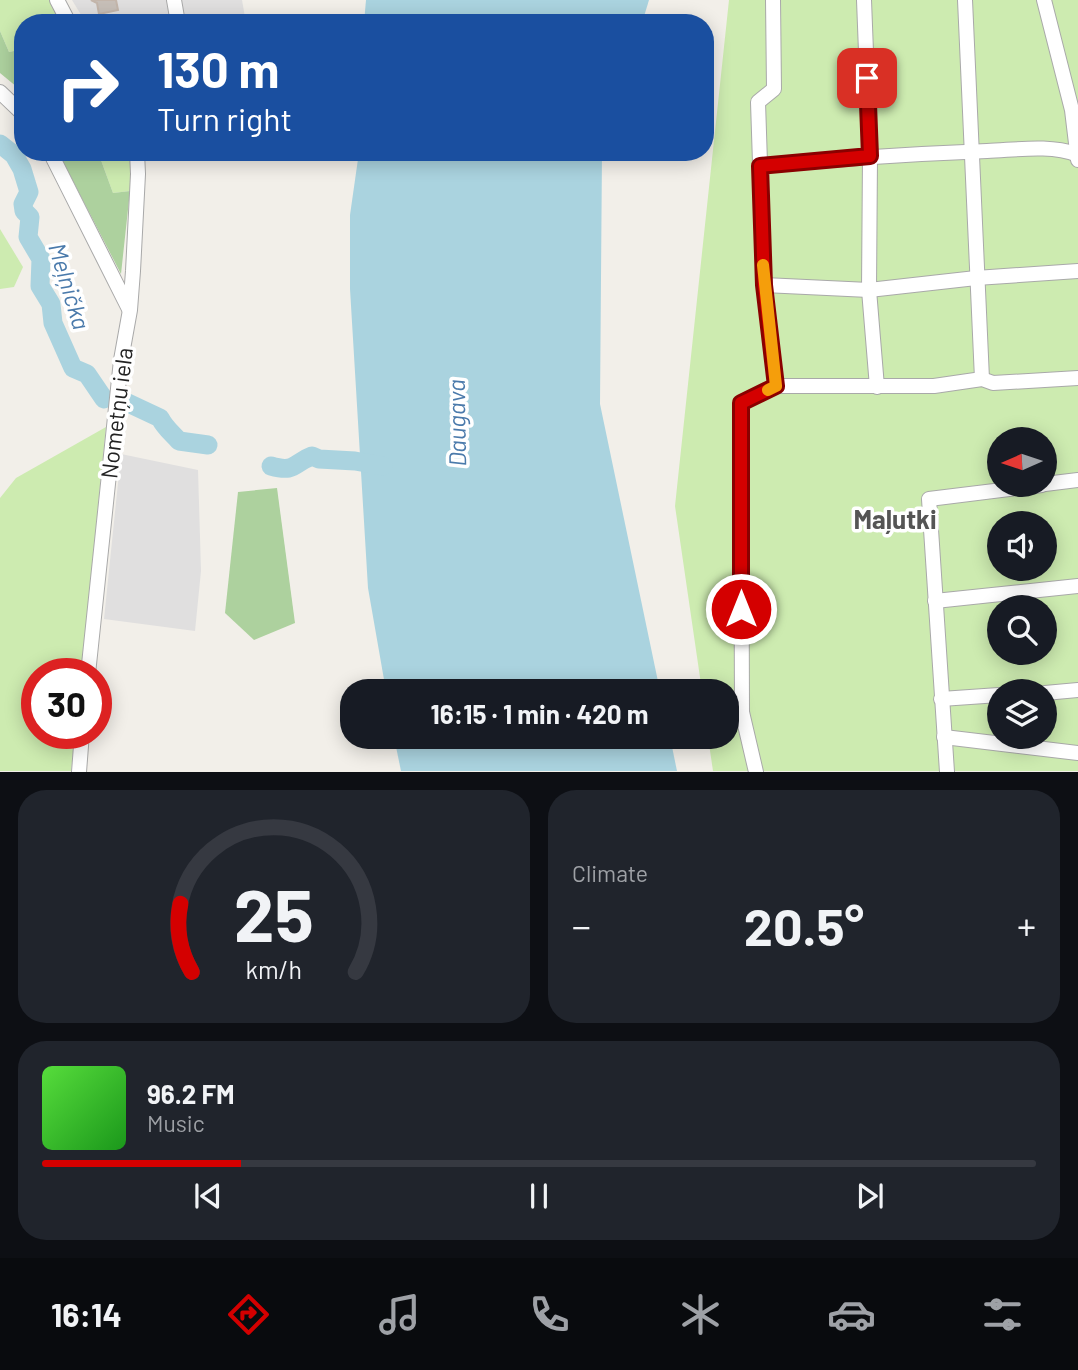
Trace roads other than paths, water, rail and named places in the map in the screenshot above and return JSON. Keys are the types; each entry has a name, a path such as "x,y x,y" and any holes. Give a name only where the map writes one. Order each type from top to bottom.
{"street":[{"path":"773,0 774,89 758,102 764,285 776,386"},
{"path":"864,0 870,156 869,289 877,387"},
{"path":"965,0 982,379"},
{"path":"1044,0 1072,110 1078,162"},
{"path":"0,92 14,105"},
{"path":"760,166 870,156 971,152 1062,149 1078,155"},
{"path":"55,161 130,310"},
{"name":"Nometņu iela","path":"90,658 121,360 130,310 137,206 137,161"},
{"path":"764,285 869,289 1078,271"},
{"path":"756,772 742,712 741,403 776,386 934,386 982,379 993,383 1078,378"},
{"path":"1057,483 1078,480"},
{"path":"947,772 929,499 987,492"},
{"path":"935,601 1078,586"},
{"path":"1057,691 1078,690"},
{"path":"941,699 987,696"},
{"path":"944,737 1078,753"},
{"path":"79,772 81,749"}],"water":[{"path":"366,0 649,0 645,14 365,14"},
{"name":"Daugava","path":"358,161 602,161 600,404 657,679 384,679 368,588 350,289 350,215"},
{"path":"396,749 672,749 677,771 401,771"}],"waterway":[{"name":"Meļņička","path":"0,144 14,155"},
{"name":"Meļņička","path":"17,161 29,192 23,204 24,211 30,217 28,237 41,259 40,286 51,304 53,323 73,368 87,374 104,399"},
{"name":"Meļņička","path":"128,403 160,418 179,441 208,445"},
{"name":"Meļņička","path":"271,466 290,468 312,456 383,466"}],"district":[{"name":"Maļutki","path":"895,518"}]}
